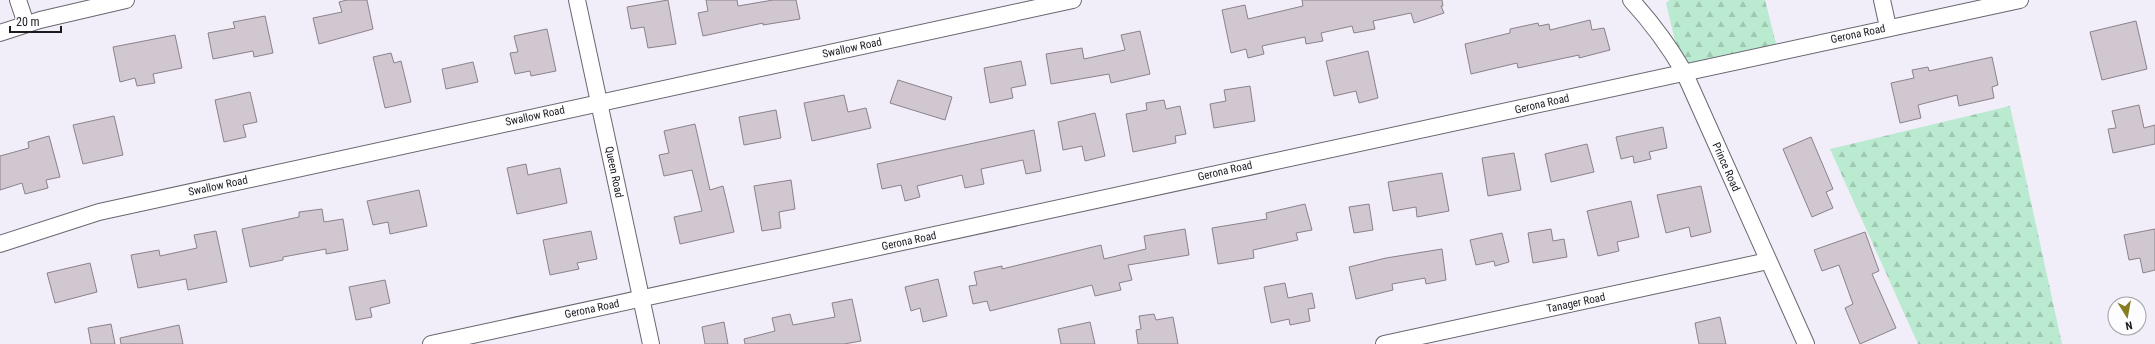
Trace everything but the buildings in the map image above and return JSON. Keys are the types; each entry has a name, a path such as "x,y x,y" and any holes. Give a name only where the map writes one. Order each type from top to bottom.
{"street":[{"path":"18,0 26,24"},
{"path":"0,33 26,24 126,0"},
{"name":"Queen Road","path":"577,0 651,344"},
{"name":"Swallow Road","path":"0,244 99,212 1073,0"},
{"name":"Prince Road","path":"1631,0 1651,22 1670,48 1684,72 1806,344"},
{"path":"1882,0 1888,27"},
{"name":"Gerona Road","path":"431,344 1888,27 2020,0"},
{"name":"Tanager Road","path":"1384,344 1768,261"}],"green space":[{"path":"1670,0 1765,0 1777,48 1683,74 1666,3"},
{"path":"2010,106 2062,344 1918,344 1830,149"}]}
